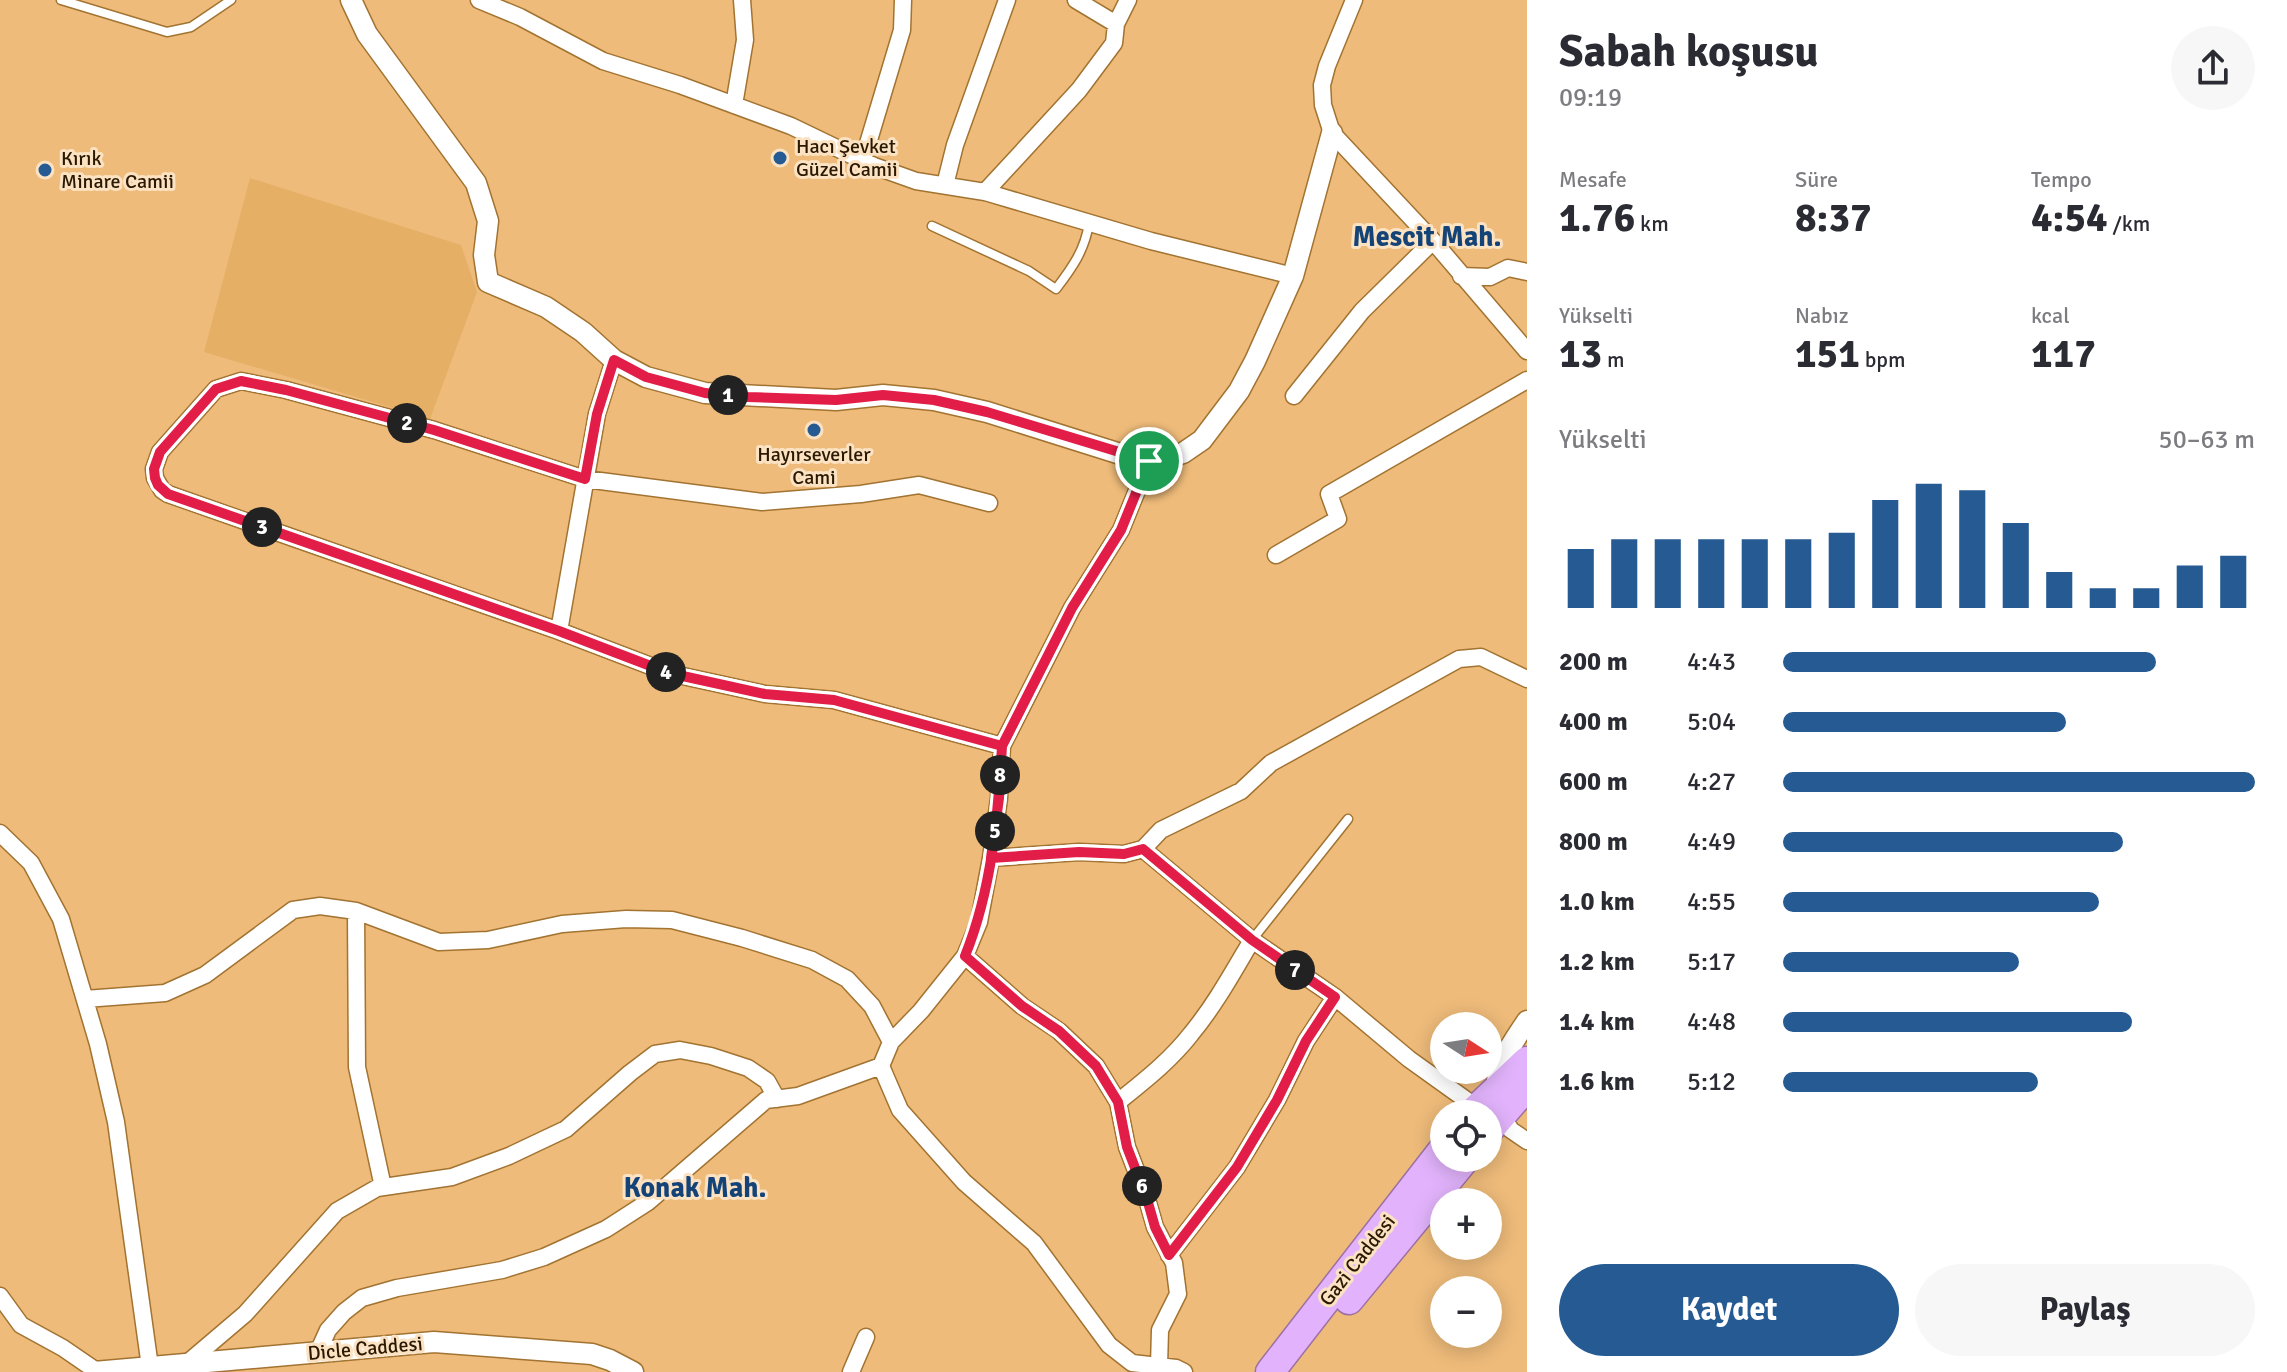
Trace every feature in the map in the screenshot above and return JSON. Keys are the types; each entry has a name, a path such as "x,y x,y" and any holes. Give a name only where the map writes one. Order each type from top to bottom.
{"highway":[{"path":"1495,1100 1527,1061"},
{"path":"1502,1101 1527,1086"},
{"name":"Gazi Caddesi","path":"1270,1372 1430,1166"},
{"name":"Gazi Caddesi","path":"1291,1372 1455,1172"}],"street":[{"path":"351,0 367,34 476,183 488,221 484,255 488,282 546,307 583,332 614,360 646,377 705,393 836,400 883,395 934,400 987,412 1149,461 1183,453 1202,440 1239,391 1293,276 1332,133"},
{"path":"479,0 520,17 603,61 791,126 916,181 985,192 1293,276"},
{"path":"734,105 745,40 742,0"},
{"path":"863,160 902,30 903,0"},
{"path":"945,185 955,145 1007,0"},
{"path":"1076,0 1116,24"},
{"path":"985,192 1079,90 1114,43 1116,24 1128,0"},
{"path":"1354,0 1322,85 1323,105 1332,133 1433,241 1527,351"},
{"path":"1294,396 1362,311 1433,241"},
{"path":"1461,276 1490,277 1508,268 1527,272"},
{"path":"559,631 597,414 614,360"},
{"path":"1276,555 1338,519 1329,494 1527,380"},
{"path":"989,503 919,485 861,494 762,502 585,479 434,430 241,381 216,389 166,444 154,469 158,485 168,494 559,631 669,673 765,694 834,700 1002,746"},
{"path":"1149,461 1121,530 1072,608 1002,746 991,858 979,922 965,956 921,1011 891,1042 881,1066 900,1110 964,1182 1034,1243 1109,1345 1132,1363 1184,1372"},
{"path":"991,858 1079,852 1124,854 1143,849 1161,830 1241,791 1271,763 1459,659 1481,657 1527,679"},
{"path":"0,833 31,863 61,919 98,1044 116,1122 150,1367"},
{"path":"1143,849 1252,940 1335,997 1409,1059 1470,1100"},
{"path":"85,999 165,993 205,975 293,910 320,906 356,911 439,942 488,940 562,924 626,919 672,920 812,960 847,979 872,1006 891,1042"},
{"path":"356,911 357,1067 383,1187"},
{"path":"1118,1102 1156,1072 1189,1037 1212,1006 1252,940"},
{"path":"965,956 1022,1006 1059,1031 1096,1066 1118,1102 1127,1147 1155,1227 1174,1263 1178,1294 1160,1330 1159,1366"},
{"path":"1169,1255 1237,1167 1277,1100 1306,1041 1335,997"},
{"path":"1490,1100 1506,1053 1527,1021"},
{"path":"185,1365 245,1314 337,1211 383,1187 452,1177 509,1156 566,1129 655,1054 680,1050 748,1068 767,1081 777,1099"},
{"path":"318,1352 328,1330 362,1298 397,1288 502,1270 544,1257 606,1229 648,1202 766,1100 798,1096 881,1066"},
{"path":"1502,1123 1527,1141"},
{"path":"0,1296 21,1325 63,1348 96,1372"},
{"path":"851,1372 866,1337"},
{"name":"Dicle Caddesi","path":"96,1372 434,1342 592,1354 633,1372"}],"lane":[{"path":"61,0 160,31 174,32 191,27 231,0"},
{"path":"932,226 1029,271 1056,289 1077,262 1089,222"},
{"path":"1252,940 1348,819"}],"shaded area":[{"path":"250,178 461,245 477,292 430,419 204,352"}],"place":[{"name":"Hacı Şevket Güzel Camii","path":"780,158"},
{"name":"Kırık Minare Camii","path":"45,170"},
{"name":"Hayırseverler Cami","path":"814,430"}],"district":[{"name":"Mescit Mah.","path":"1427,236"},
{"name":"Konak Mah.","path":"695,1187"}],"route":[{"path":"1149,461 987,412 934,400 883,395 836,400 705,393 646,377 614,360 597,414 585,479 434,430 241,381 216,389 166,444 154,469 158,485 168,494 559,631 669,673 765,694 834,700 1002,746 991,858 979,922 965,956 1022,1006 1059,1031 1096,1066 1118,1102 1127,1147 1155,1227 1169,1255 1237,1167 1277,1100 1306,1041 1335,997 1252,940 1143,849 1124,854 1079,852 991,858 999,798 1002,746 1072,608 1121,530 1149,461"}]}
